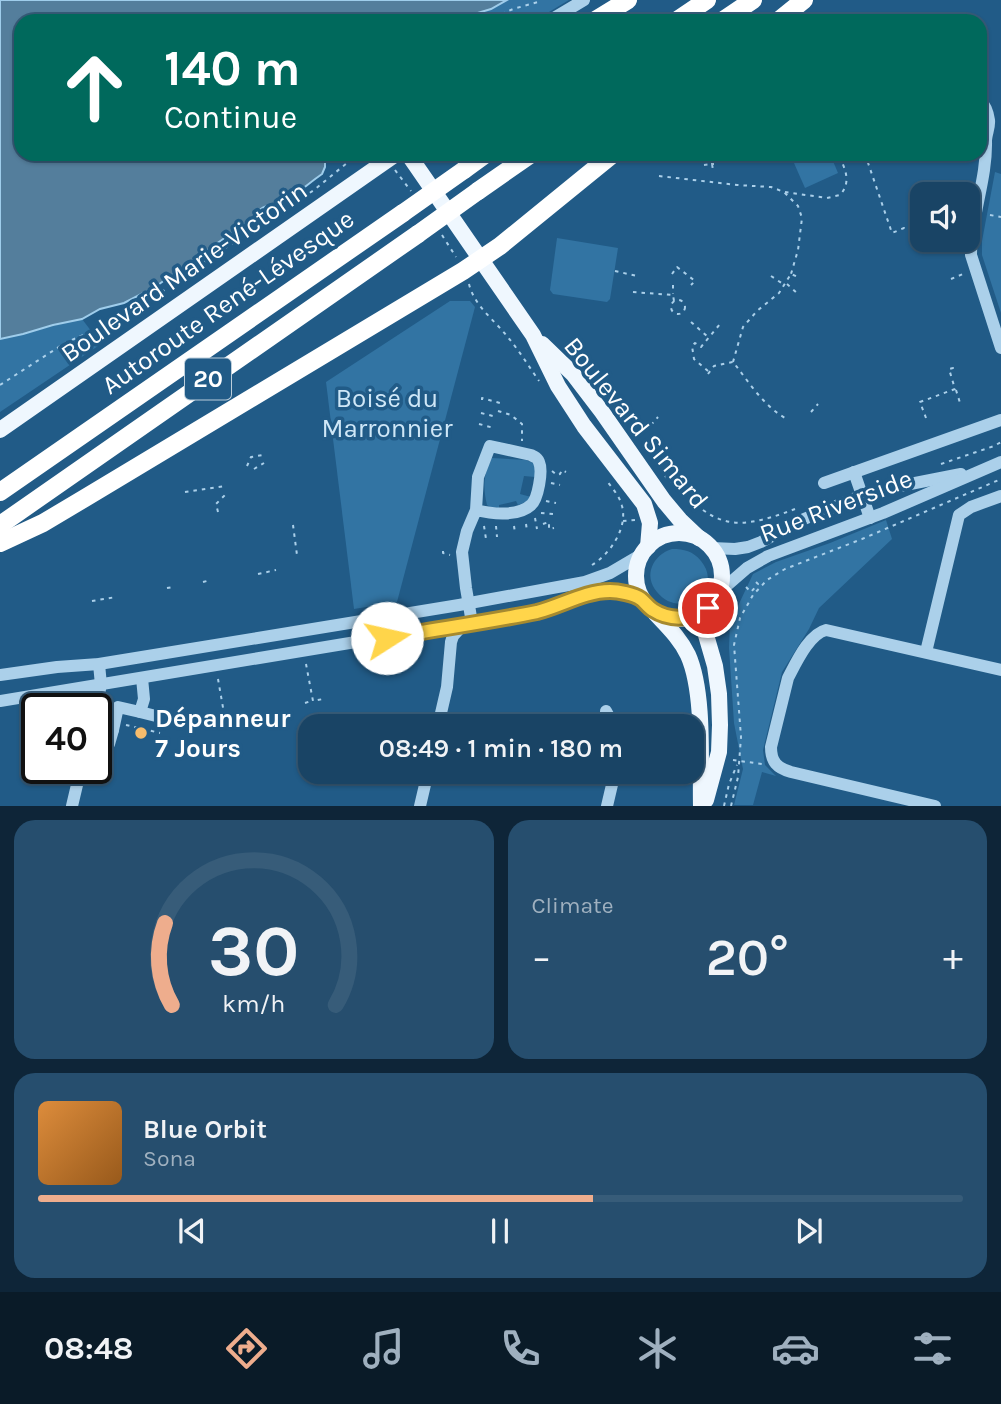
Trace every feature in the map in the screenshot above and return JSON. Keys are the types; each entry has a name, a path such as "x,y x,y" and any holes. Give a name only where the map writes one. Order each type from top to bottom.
{"highway":[{"path":"605,14 628,0"},
{"path":"686,14 706,0"},
{"path":"732,14 753,0"},
{"path":"787,14 804,0"},
{"name":"Autoroute René-Lévesque","path":"0,492 476,161"},
{"name":"Autoroute René-Lévesque","path":"0,525 521,161"},
{"path":"0,543 43,523 481,259 603,161"},
{"path":"0,484 37,467"}],"main road":[{"name":"Boulevard Marie-Victorin","path":"0,430 386,161"},
{"name":"Boulevard Simard","path":"413,161 533,335 558,386 599,446 644,503 650,523 646,550"},
{"name":"Boulevard Simard","path":"533,335 573,374 664,501 707,544"},
{"path":"673,535 690,537 707,544 719,558 722,569 722,580 706,620 706,635 715,666 719,694 720,725 719,752 703,806 699,713 692,667 673,631 646,604 638,591 635,576 646,550 658,539 673,535"},
{"path":"646,604 668,617 685,618 699,614 713,601"}],"street":[{"path":"560,14 584,0"},
{"path":"985,161 971,240 971,255 1001,348"},
{"path":"824,483 1001,421"},
{"path":"441,714 447,687 452,639 468,624 469,603 462,552 476,510 478,477 489,446 537,458 541,466 541,476 536,499 530,506 503,514 476,510"},
{"name":"Rue Riverside","path":"713,601 747,568 762,559 870,519 1001,462"},
{"name":"Rue Riverside","path":"707,544 735,549 748,547 804,519 863,495 978,471"},
{"path":"854,472 870,519"},
{"path":"926,653 959,515 971,507 1001,496"},
{"path":"0,675 99,664 469,603 595,579 619,569 646,550"},
{"path":"0,701 468,624 549,609 605,591 616,592 646,604"},
{"path":"935,806 791,772 775,764 771,757 771,747 788,678 813,637 826,630 1001,670"},
{"path":"99,664 99,693"},
{"path":"140,712 144,699 142,678"},
{"path":"112,734 118,707 156,716"},
{"path":"72,806 77,784"},
{"path":"420,806 425,784"},
{"path":"607,806 612,784"}],"path":[{"path":"502,14 541,0"},
{"path":"0,385 65,342 124,317 142,306 314,190 349,161"},
{"path":"659,176 737,186 771,187 784,192 827,198 840,195 846,186 846,174 841,161"},
{"path":"867,161 892,233 904,228 905,232"},
{"path":"704,164 719,164"},
{"path":"712,164 713,170"},
{"path":"733,362 743,327 779,293 791,274 803,218 798,206 784,192"},
{"path":"987,215 1001,217"},
{"path":"672,274 677,267 695,281 691,285"},
{"path":"614,271 637,276"},
{"path":"791,274 800,278"},
{"path":"951,279 964,274"},
{"path":"771,276 799,295"},
{"path":"673,285 674,301 671,310 677,314 684,312 684,304 678,300 674,301"},
{"path":"633,292 673,295"},
{"path":"691,322 708,337"},
{"path":"720,324 701,347 695,343 692,346 694,359 708,373 714,366 733,362"},
{"path":"96,328 106,342"},
{"path":"733,362 761,397 787,419"},
{"path":"951,364 953,368 949,369 961,406"},
{"path":"926,418 920,402 955,389"},
{"path":"482,400 500,403"},
{"path":"811,412 818,404"},
{"path":"498,411 511,415 522,424 521,446"},
{"path":"481,413 497,417"},
{"path":"651,425 658,417"},
{"path":"478,424 494,428"},
{"name":"Rue Riverside","path":"936,466 1001,442"},
{"path":"247,466 251,457 263,455"},
{"path":"254,469 264,463"},
{"path":"554,472 558,475 562,470 566,472"},
{"name":"Rue Riverside","path":"764,583 785,569 862,540 1001,479"},
{"path":"546,482 560,485"},
{"name":"Boulevard Simard","path":"672,483 712,516 724,521 747,523"},
{"path":"185,492 226,486"},
{"path":"218,512 216,503 227,493"},
{"path":"542,500 556,503"},
{"path":"544,512 553,514"},
{"path":"535,514 537,529"},
{"path":"524,516 527,531"},
{"path":"588,568 601,559 612,545 622,522 635,520"},
{"path":"495,522 498,537"},
{"path":"543,524 548,522 549,529 554,528"},
{"path":"293,525 297,555"},
{"path":"484,525 486,539"},
{"path":"601,559 605,564"},
{"path":"258,573 276,570"},
{"path":"753,579 758,584"},
{"path":"731,806 739,761 741,728 734,645 740,618 752,593 758,584 764,583"},
{"path":"752,593 764,583"},
{"path":"167,588 173,587"},
{"path":"746,587 752,593"},
{"path":"92,601 116,597"},
{"path":"305,660 313,701"},
{"path":"217,674 225,719 230,722"},
{"path":"305,703 323,699"},
{"path":"211,722 225,719"},
{"path":"127,725 160,733"},
{"path":"728,760 765,765"},
{"path":"724,806 729,784 739,761"}],"green space":[{"path":"507,0 569,0 546,14 477,14"},
{"path":"793,161 833,161 838,173 805,188"},
{"path":"995,172 1001,174 1001,313 982,255 982,241"},
{"path":"557,238 618,248 610,299 607,302 553,294 550,290"},
{"name":"Boisé du Marronnier","path":"450,301 470,301 475,307 397,602 354,609 326,382"},
{"path":"82,319 101,344 0,412 0,339"},
{"path":"492,458 526,460 535,464 535,477 524,476 520,494 531,497 528,501 518,505 516,501 499,505 499,508 487,505 485,481"},
{"path":"886,520 892,539 819,608 782,672 763,750 765,765 776,776 762,772 753,805 734,805 743,769 734,723 730,623 753,574 776,562"},
{"path":"672,549 695,555 707,572 704,591 687,603 666,600 657,592 651,579 655,561"}],"shaded area":[{"path":"0,0 507,0 474,14 14,14 14,161 325,161 325,167 322,174 293,196 261,209 253,218 155,287 124,303 100,309 82,319 0,339"}],"place":[{"name":"Dépanneur 7 Jours","path":"141,733"}],"route":[{"path":"387,638 536,612 605,591 642,599 655,611 672,617 695,616 708,608"}]}
